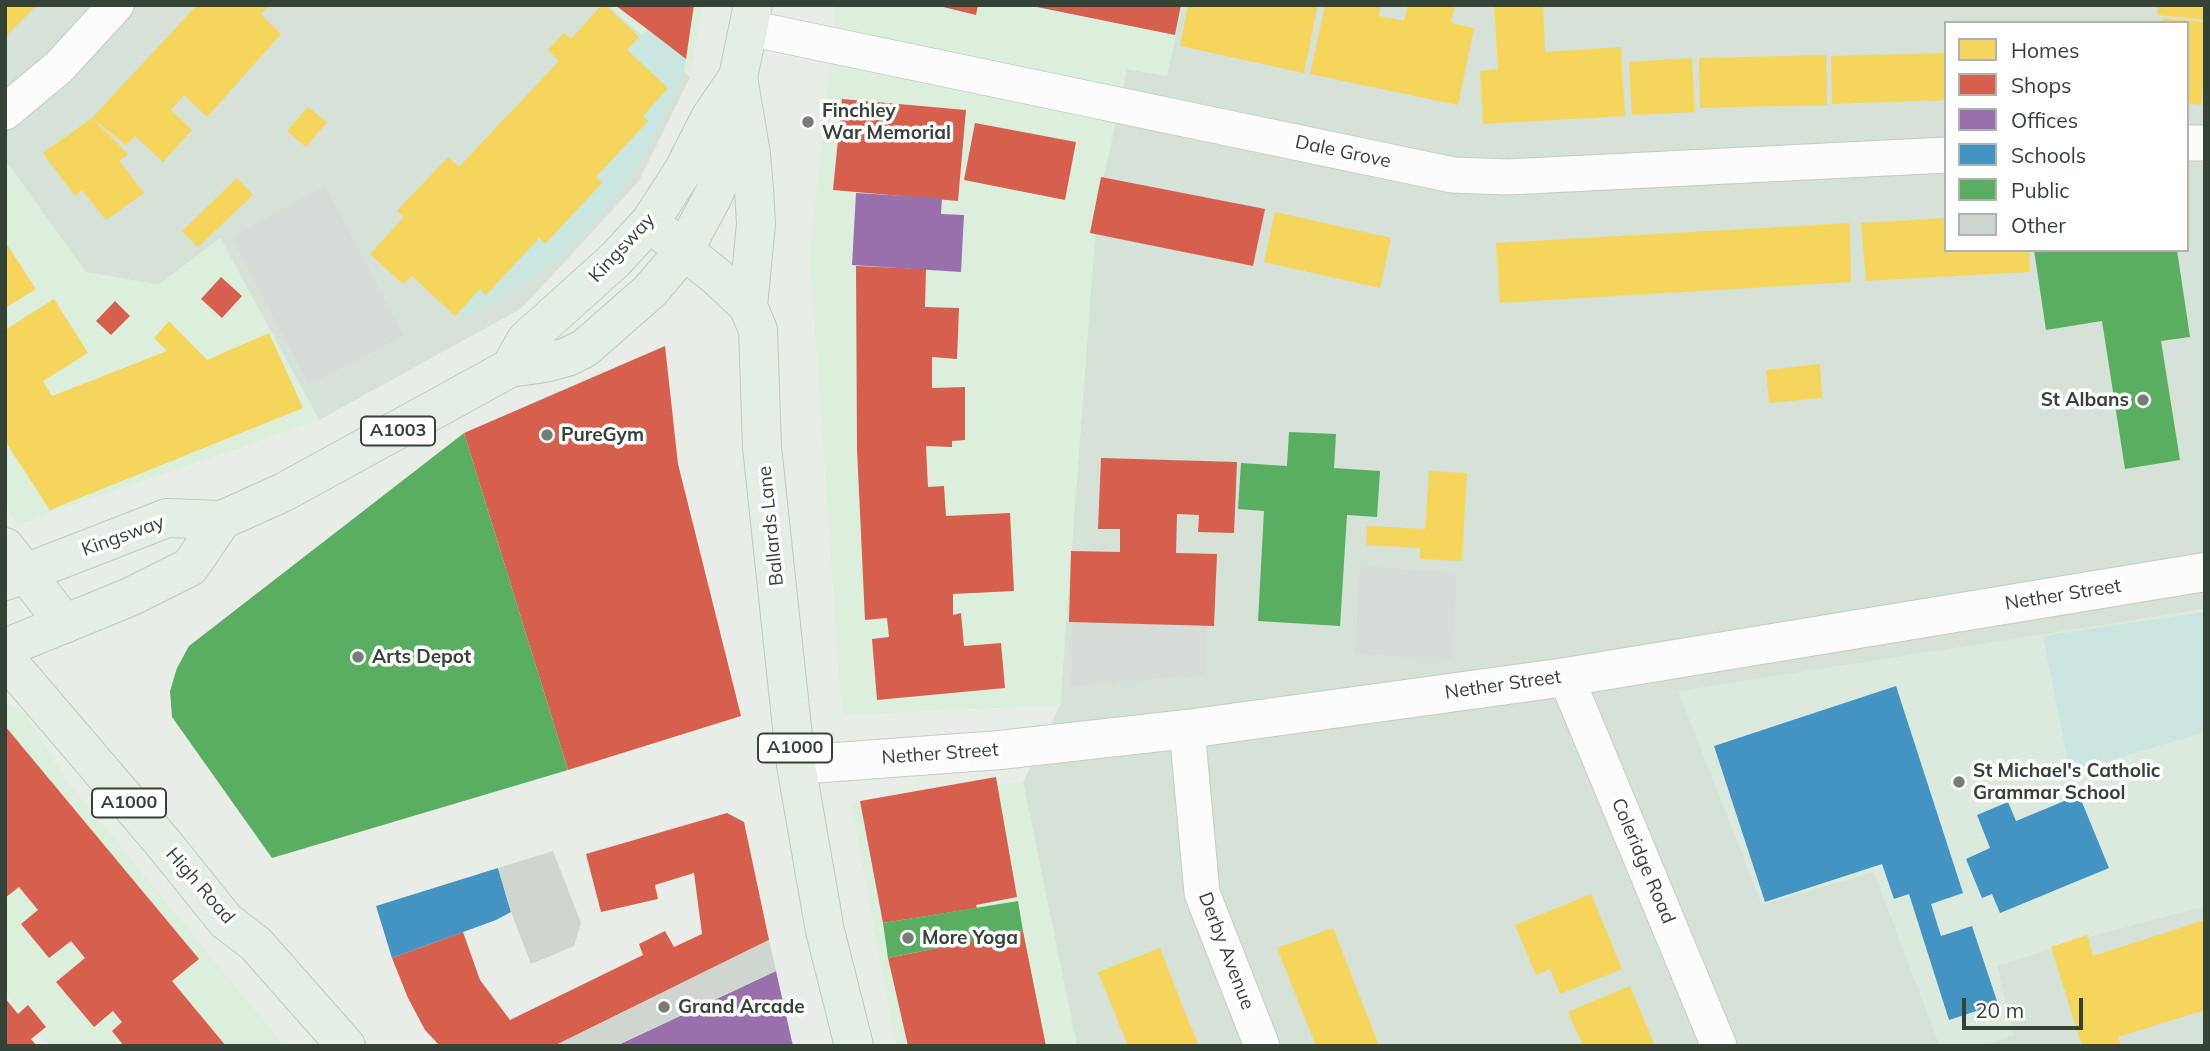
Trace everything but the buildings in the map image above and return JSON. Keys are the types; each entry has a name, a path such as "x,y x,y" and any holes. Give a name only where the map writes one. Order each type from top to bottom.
{"main road":[{"name":"Ballards Lane","path":"751,17 740,93 751,154 755,213 748,306 758,330 762,447 796,765 825,931 854,1046"},
{"name":"Kingsway","path":"510,368 526,340 615,260 650,222 683,171 710,118 740,93"},
{"name":"Kingsway","path":"12,567 167,518 222,520 296,486 510,368 545,363 567,357 585,348 650,291 683,252 713,196 723,171 740,93"},
{"name":"A1000","path":"650,222 748,306"},
{"path":"5,648 130,597 190,567 222,520"},
{"path":"12,567 65,624"},
{"name":"High Road","path":"5,658 226,921 256,944 345,1046"}],"street":[{"path":"5,112 59,67 116,5"},
{"name":"Dale Grove","path":"751,17 1452,175 1508,177 1944,155"},
{"name":"Nether Street","path":"796,765 1000,750 1187,729 1566,677 2205,572"},
{"name":"Coleridge Road","path":"1566,677 1719,1046"},
{"name":"Derby Avenue","path":"1187,729 1202,893 1262,1046"}],"shaded area":[{"path":"5,5 608,5 690,77 639,181 522,308 319,420 220,238 159,285 86,272 5,160"},
{"path":"608,5 703,5 690,77"},
{"path":"836,5 1182,5 1167,76 1127,69 1097,208 1060,705 842,715 810,257"},
{"path":"1182,5 2205,5 2205,609 1678,692 1874,872 1940,1046 1077,1046 1023,782 1060,705 1097,208 1127,69 1167,76"},
{"path":"647,29 686,59 684,74 642,157 588,230 558,258 467,318 460,311 480,289 486,294 539,238 545,244 602,183 596,177 648,122 643,116 668,88 627,50"},
{"path":"5,160 86,272 159,285 220,238 319,420 18,524 5,507"},
{"path":"325,186 404,336 309,384 231,237"},
{"path":"1360,566 1457,572 1452,659 1355,654"},
{"name":"St Michael's Catholic Grammar School","path":"2205,609 2205,906 2091,936 1997,966 2013,1035 1982,1046 1940,1046 1874,872 1762,905 1678,691"},
{"path":"2205,612 2205,732 2070,772 2043,636"},
{"path":"1072,622 1207,626 1205,675 1071,687"},
{"path":"5,703 21,709 69,784 284,1046 50,1046 5,993"},
{"path":"1023,782 1077,1046 896,1046 851,803"},
{"path":"2205,906 2205,1046 1982,1046 2013,1035 1997,966 2091,936"}],"place":[{"name":"Finchley War Memorial","path":"808,122"},
{"name":"St Albans","path":"2143,400"},
{"name":"PureGym","path":"547,435"},
{"name":"Arts Depot","path":"358,657"},
{"name":"St Michael's Catholic Grammar School","path":"1959,782"},
{"name":"More Yoga","path":"908,938"},
{"name":"Grand Arcade","path":"664,1007"}]}
